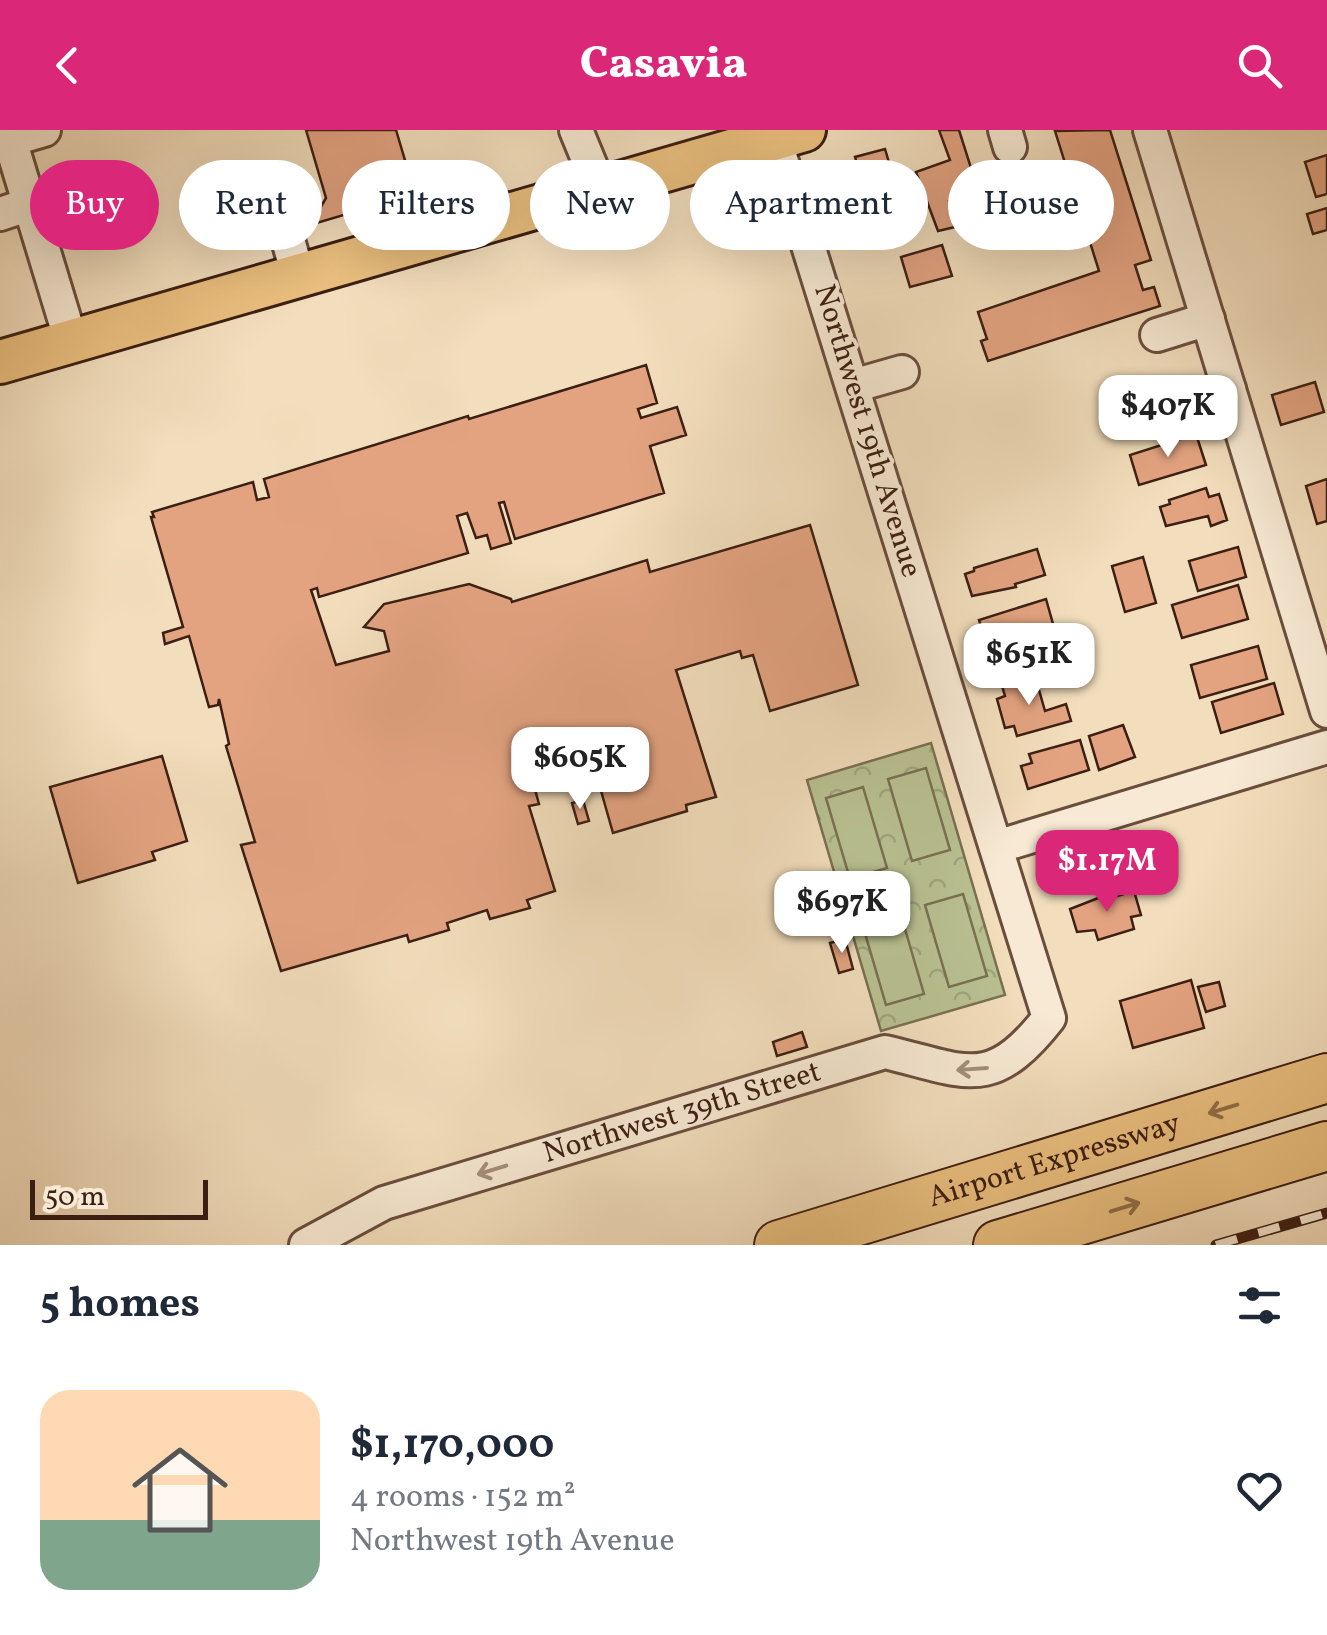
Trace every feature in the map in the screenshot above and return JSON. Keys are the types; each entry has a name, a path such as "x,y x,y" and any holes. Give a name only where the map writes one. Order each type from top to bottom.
{"highway":[{"name":"Airport Expressway","path":"779,1245 1323,1078"},
{"path":"998,1245 1327,1146"}],"main road":[{"path":"670,169 784,133"},
{"path":"0,362 530,211"}],"street":[{"path":"44,130 8,148 22,213 71,341"},
{"path":"576,130 588,160"},
{"path":"1150,130 1327,710"},
{"name":"Northwest 19th Avenue","path":"784,133 853,386 1049,1018"},
{"path":"291,250 298,275"},
{"path":"1157,335 1208,319"},
{"path":"853,386 902,372"},
{"path":"1192,400 1230,389"},
{"path":"996,847 1327,747"},
{"name":"Northwest 39th Street","path":"306,1245 384,1202 885,1052 964,1073 1001,1065 1030,1042 1049,1018"}],"green space":[{"path":"931,743 1005,995 881,1031 807,780"},
{"path":"926,768 950,850 912,861 888,779"},
{"path":"863,787 887,868 850,879 826,798"},
{"path":"963,894 987,976 949,987 925,905"},
{"path":"900,912 924,994 886,1005 862,923"}],"building":[{"path":"306,130 396,130 405,160 342,160 342,216 322,221 326,198 322,160 315,160"},
{"path":"939,130 959,130 968,160 950,160"},
{"path":"1110,130 1151,260 1135,265 1143,290 1154,287 1160,306 988,361 981,341 987,339 978,312 1099,271 1092,250 1114,250 1114,160 1064,160 1055,131"},
{"path":"885,149 888,160 856,160 855,157"},
{"path":"1327,155 1327,194 1316,197 1305,162"},
{"path":"948,161 948,229 938,231 928,204 928,168"},
{"path":"1327,208 1327,230 1313,234 1307,214"},
{"path":"942,245 952,276 910,287 901,257"},
{"path":"646,365 657,403 638,409 641,418 677,407 686,435 650,446 664,493 515,539 504,502 499,503 511,543 491,549 487,535 476,538 467,513 457,516 468,553 319,597 317,588 311,590 336,665 389,651 384,631 364,627 384,604 469,584 512,602 647,560 650,572 810,525 858,685 770,711 753,655 742,658 740,651 676,670 716,797 686,805 687,811 613,833 586,738 526,757 539,804 529,806 555,891 527,900 530,908 490,919 487,910 447,923 449,930 409,942 407,935 281,971 241,845 255,842 226,746 229,744 219,699 218,705 209,707 189,636 165,644 163,633 183,627 152,512 253,482 257,500 269,497 264,479"},
{"path":"1315,382 1324,412 1281,425 1272,395"},
{"path":"1196,434 1206,465 1139,485 1130,455"},
{"path":"1327,479 1327,521 1317,524 1306,486"},
{"path":"1206,488 1209,497 1219,494 1227,520 1211,526 1208,516 1166,526 1160,507 1170,504 1169,500"},
{"path":"1238,547 1246,577 1198,591 1189,561"},
{"path":"1037,549 1045,575 1015,584 1016,587 972,596 965,574"},
{"path":"1143,557 1156,603 1125,612 1112,566"},
{"path":"1238,585 1248,619 1182,638 1172,605"},
{"path":"1046,599 1055,631 989,651 979,620"},
{"path":"1258,646 1267,679 1200,698 1191,665"},
{"path":"1035,676 1045,711 1066,704 1071,721 1017,736 1014,726 1005,728 997,699 1005,696 1002,686"},
{"path":"1274,683 1283,714 1221,733 1212,702"},
{"path":"1123,725 1135,757 1099,770 1089,736"},
{"path":"1080,740 1089,770 1028,789 1021,766 1032,763 1029,754"},
{"path":"162,756 187,841 152,852 155,860 78,883 50,787"},
{"path":"583,800 589,821 578,824 572,803"},
{"path":"1134,891 1141,915 1131,917 1134,929 1098,940 1095,930 1077,932 1070,909 1106,895 1107,899"},
{"path":"845,939 853,969 839,973 830,943"},
{"path":"1191,980 1204,1028 1133,1048 1120,1001"},
{"path":"1219,982 1225,1006 1206,1012 1198,987"},
{"path":"802,1032 807,1047 777,1056 773,1042"}],"railway":[{"path":"1216,1245 1327,1213"}]}
